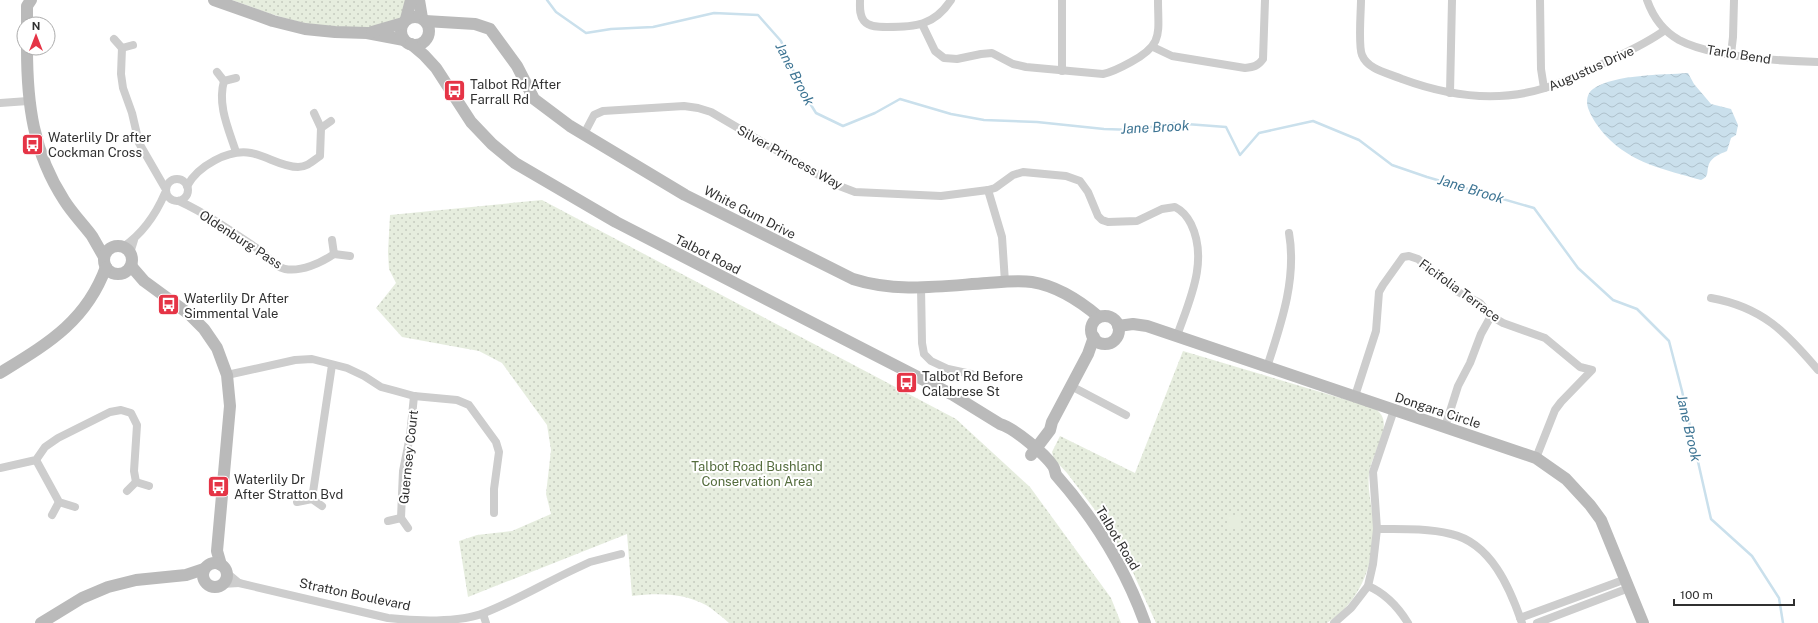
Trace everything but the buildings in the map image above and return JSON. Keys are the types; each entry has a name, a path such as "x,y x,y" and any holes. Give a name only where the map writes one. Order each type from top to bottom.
{"street":[{"path":"214,0 305,30 367,33 419,44 427,39 430,28 424,19 419,0"},
{"path":"408,42 401,32 411,0"},
{"path":"860,0 861,15 864,21 871,26 879,27 907,27 922,24 938,16 951,0"},
{"path":"1062,0 1062,71"},
{"path":"922,24 935,52 944,58 957,59 992,53 1020,66 1096,74 1109,73 1145,54 1153,47 1158,32 1158,0"},
{"path":"1153,47 1172,56 1245,68 1254,67 1260,64 1263,59 1265,0"},
{"name":"Augustus Drive","path":"1362,0 1361,53 1366,63 1375,69 1429,89 1470,96 1497,96 1544,88 1581,74 1649,42 1665,30"},
{"path":"1450,93 1452,0"},
{"path":"1540,0 1541,68 1544,88"},
{"path":"1647,0 1650,9 1665,30"},
{"path":"1731,54 1734,0"},
{"path":"27,2 27,16"},
{"path":"367,33 405,21 414,16 424,19"},
{"name":"White Gum Drive","path":"424,19 457,24 475,24 490,29 517,66 534,99 584,134 685,195 853,279 880,286 921,287 1005,282 1033,282 1068,294 1086,306 1096,321"},
{"name":"White Gum Drive","path":"427,39 437,31 457,24"},
{"name":"Tarlo Bend","path":"1665,30 1678,40 1731,54 1769,60 1818,62"},
{"path":"114,38 122,48 121,74 123,88 132,113 139,143 166,187 170,199 176,201"},
{"name":"Talbot Road","path":"427,39 436,68"},
{"name":"Talbot Road","path":"408,42 424,54 436,68 472,122 492,144 526,170 616,222 953,395 1000,424 1003,433 1031,450 1047,472 1056,475 1082,506 1107,543 1129,585 1145,623"},
{"path":"122,48 133,45"},
{"path":"27,56 28,101 37,142 54,185 65,202 92,236 108,271 124,271 144,281 190,314 204,329 217,348 227,375 230,406 217,551 206,572"},
{"path":"217,72 224,81 222,97 224,110 236,152"},
{"path":"224,81 236,78"},
{"path":"0,103 28,101"},
{"name":"Silver Princess Way","path":"584,134 594,115 603,111 691,107 711,112 834,184 855,192 941,196 995,188 1018,173 1066,176 1073,178 1084,186 1098,216 1102,220 1108,222 1137,221 1168,207 1175,207 1186,215 1194,230 1198,262 1195,283 1176,336"},
{"path":"0,373 47,344 73,321 99,285 108,251 122,249 134,240 157,211 166,187 172,179 187,181 209,163 236,152 251,153 292,166 306,165 320,156 321,128 314,113"},
{"path":"321,128 331,121"},
{"path":"157,211 176,201 185,199 188,192 187,181"},
{"path":"988,190 1002,237 1005,282"},
{"name":"Oldenburg Pass","path":"187,195 194,208"},
{"name":"Oldenburg Pass","path":"176,201 194,208 260,250 277,265 284,269 314,265 324,261 334,254"},
{"path":"1267,367 1286,301 1292,260 1289,233"},
{"path":"92,236 122,249 132,262 124,271 99,285"},
{"path":"332,240 334,254 350,256"},
{"name":"Ficifolia Terrace","path":"1355,396 1376,331 1379,292 1397,263 1403,258 1409,256 1418,258 1458,292 1480,303 1491,316 1503,323 1545,338 1580,367 1592,370 1555,410 1536,458"},
{"path":"921,287 922,343 924,354 931,361 948,369 971,374"},
{"path":"1711,298 1737,303 1764,317 1793,341 1818,370"},
{"path":"1445,427 1458,386 1470,363 1481,334 1491,316"},
{"path":"1031,450 1052,422 1096,340 1092,329 1096,321 1111,317 1118,330 1112,342 1107,343 1096,340"},
{"name":"Dongara Circle","path":"1118,330 1140,325 1176,336 1536,458 1566,479 1590,505 1601,520 1643,623"},
{"path":"227,375 295,360 312,359 347,368 364,376 381,387 414,396 457,400 469,405 496,442 499,452 494,489 494,514"},
{"path":"312,499 332,365"},
{"path":"1071,386 1126,415"},
{"name":"Guernsey Court","path":"408,528 401,518 403,471 410,436 414,396"},
{"path":"0,468 36,460 45,447 58,438 110,412 121,410 131,413 137,425 134,471 136,482"},
{"path":"1334,623 1351,608 1368,586 1378,529 1373,472 1394,410"},
{"path":"36,460 59,502 75,508"},
{"path":"136,482 149,486"},
{"path":"127,491 136,482"},
{"path":"297,502 312,499 322,506"},
{"path":"52,515 59,502"},
{"name":"Guernsey Court","path":"388,521 401,518"},
{"path":"1378,529 1438,531 1452,534 1467,541 1479,550 1501,573 1514,599 1521,621 1627,584"},
{"path":"206,572 212,586 222,584 226,578 217,551"},
{"name":"Stratton Boulevard","path":"222,584 238,583 387,620 412,621 457,619 483,614 590,562 621,554"},
{"path":"41,623 82,598 108,587 136,580 206,572 217,563 224,569"},
{"name":"Stratton Boulevard","path":"224,569 238,583"},
{"path":"1537,623 1627,584"},
{"path":"1368,586 1378,590 1387,597 1408,623"},
{"path":"483,614 486,623"}],"green space":[{"path":"232,0 407,0 402,15 395,21 365,28 346,29 307,24"},
{"name":"Talbot Road Bushland Conservation Area","path":"542,200 956,419 1030,487 1111,598 1121,623 729,623 706,605 688,598 661,594 632,596 627,534 468,597 459,541 477,535 512,531 551,514 546,494 551,450 547,425 502,363 479,351 402,337 376,308 396,283 389,269 388,252 390,215"},
{"path":"1183,351 1374,408 1381,414 1384,421 1383,429 1369,474 1373,535 1369,564 1358,591 1339,614 1327,623 1156,623 1130,566 1112,534 1067,473 1054,459 1052,452 1060,436 1135,473"},
{"path":"1240,515 1241,527 1229,528 1228,516"}],"water":[{"path":"1688,73 1694,84 1711,104 1731,109 1738,125 1736,135 1731,138 1727,151 1712,159 1709,164 1706,177 1701,180 1662,169 1626,153 1600,129 1591,116 1587,105 1589,93 1593,89 1613,80 1639,76"}],"waterway":[{"name":"Jane Brook","path":"547,0 556,12 586,33 611,29 653,27 714,13 758,15 781,41 801,89 816,113 843,126 875,113 900,99 951,114 984,120 1037,122 1104,129 1135,130 1173,123 1226,127 1240,155 1259,133 1313,121 1359,140 1392,165 1427,177 1534,208 1578,268 1613,300 1637,309 1669,341 1711,519 1752,556 1779,598 1783,623"}],"place":[{"name":"Talbot Rd After Farrall Rd","path":"455,91"},
{"name":"Waterlily Dr after Cockman Cross","path":"32,144"},
{"name":"Waterlily Dr After Simmental Vale","path":"168,305"},
{"name":"Talbot Rd Before Calabrese St","path":"907,383"},
{"name":"Waterlily Dr After Stratton Bvd","path":"218,486"}]}
